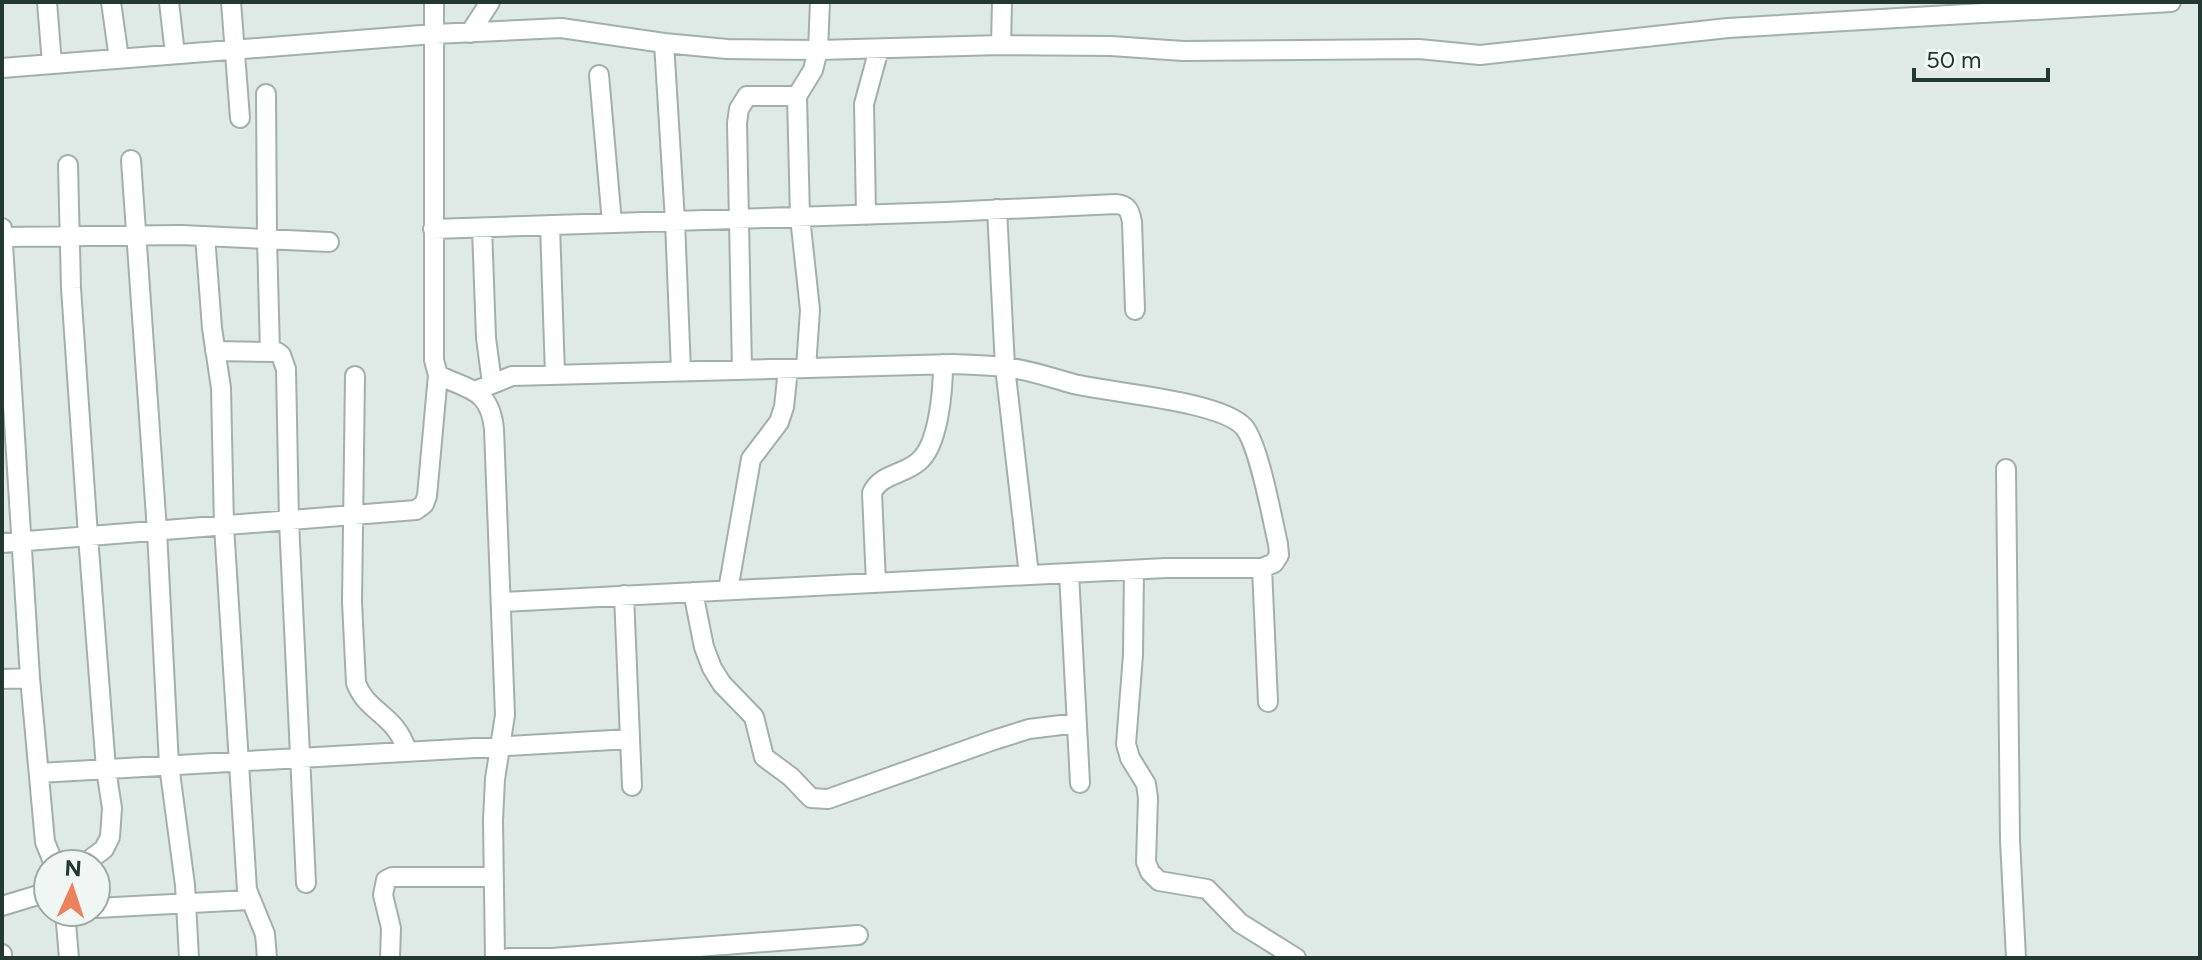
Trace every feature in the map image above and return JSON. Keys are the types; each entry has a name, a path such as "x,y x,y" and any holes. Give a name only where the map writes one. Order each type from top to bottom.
{"street":[{"path":"47,2 52,64"},
{"path":"111,2 119,59"},
{"path":"169,2 175,54"},
{"path":"231,2 240,118"},
{"path":"2,543 353,516 416,510 424,504 438,375 434,360 434,2"},
{"path":"470,33 490,2"},
{"path":"728,590 751,459 779,422 797,368 810,310 800,217 797,96 813,70 818,50 820,2"},
{"path":"1001,45 1002,2"},
{"path":"2,68 434,34 561,28 727,49 1001,45 1111,46 1183,51 1419,49 1480,55 1728,28 2171,2"},
{"path":"664,43 681,371"},
{"path":"866,215 864,104 879,49"},
{"path":"599,75 612,223"},
{"path":"266,94 270,351"},
{"path":"742,370 737,123 742,101 755,95 797,96"},
{"path":"131,160 157,531 169,765 186,904 189,958"},
{"path":"68,165 69,236 88,536 106,769 112,808 110,837 104,848"},
{"path":"433,229 1124,205 1130,211 1132,222 1135,310"},
{"path":"997,209 1005,367 1029,575"},
{"path":"550,225 555,375"},
{"path":"2,228 30,678 47,848"},
{"path":"482,228 486,338 484,387 493,413 505,715 495,779 495,958"},
{"path":"205,236 221,388 224,526 237,761 249,900 265,934 267,958"},
{"path":"2,237 205,236 329,242"},
{"path":"215,351 270,351 281,355 286,369 289,521 306,883"},
{"path":"438,375 484,387 512,376 943,364 1005,367 1228,416 1245,428 1253,444 1279,555 1274,563 1262,568 1134,570 501,602"},
{"path":"876,583 872,493 875,485 909,468 926,454 941,401 943,364"},
{"path":"355,376 352,602 356,683 368,703 394,724 402,735 407,751"},
{"path":"2006,469 2010,840 2016,958"},
{"path":"1262,568 1268,702"},
{"path":"1134,570 1133,655 1126,744 1130,758 1146,784 1146,862 1150,872 1159,881 1207,889 1240,923 1296,958"},
{"path":"1069,573 1080,783"},
{"path":"693,592 712,668 722,684 754,717 764,757 791,777 811,798 828,799 1029,729 1077,723"},
{"path":"624,595 632,786"},
{"path":"2,679 30,678"},
{"path":"39,773 630,739"},
{"path":"390,958 391,928 383,895 386,880 392,877 493,877"},
{"path":"2,906 32,897"},
{"path":"112,907 249,900"},
{"path":"66,928 69,958"},
{"path":"508,958 640,955 858,935"}]}
